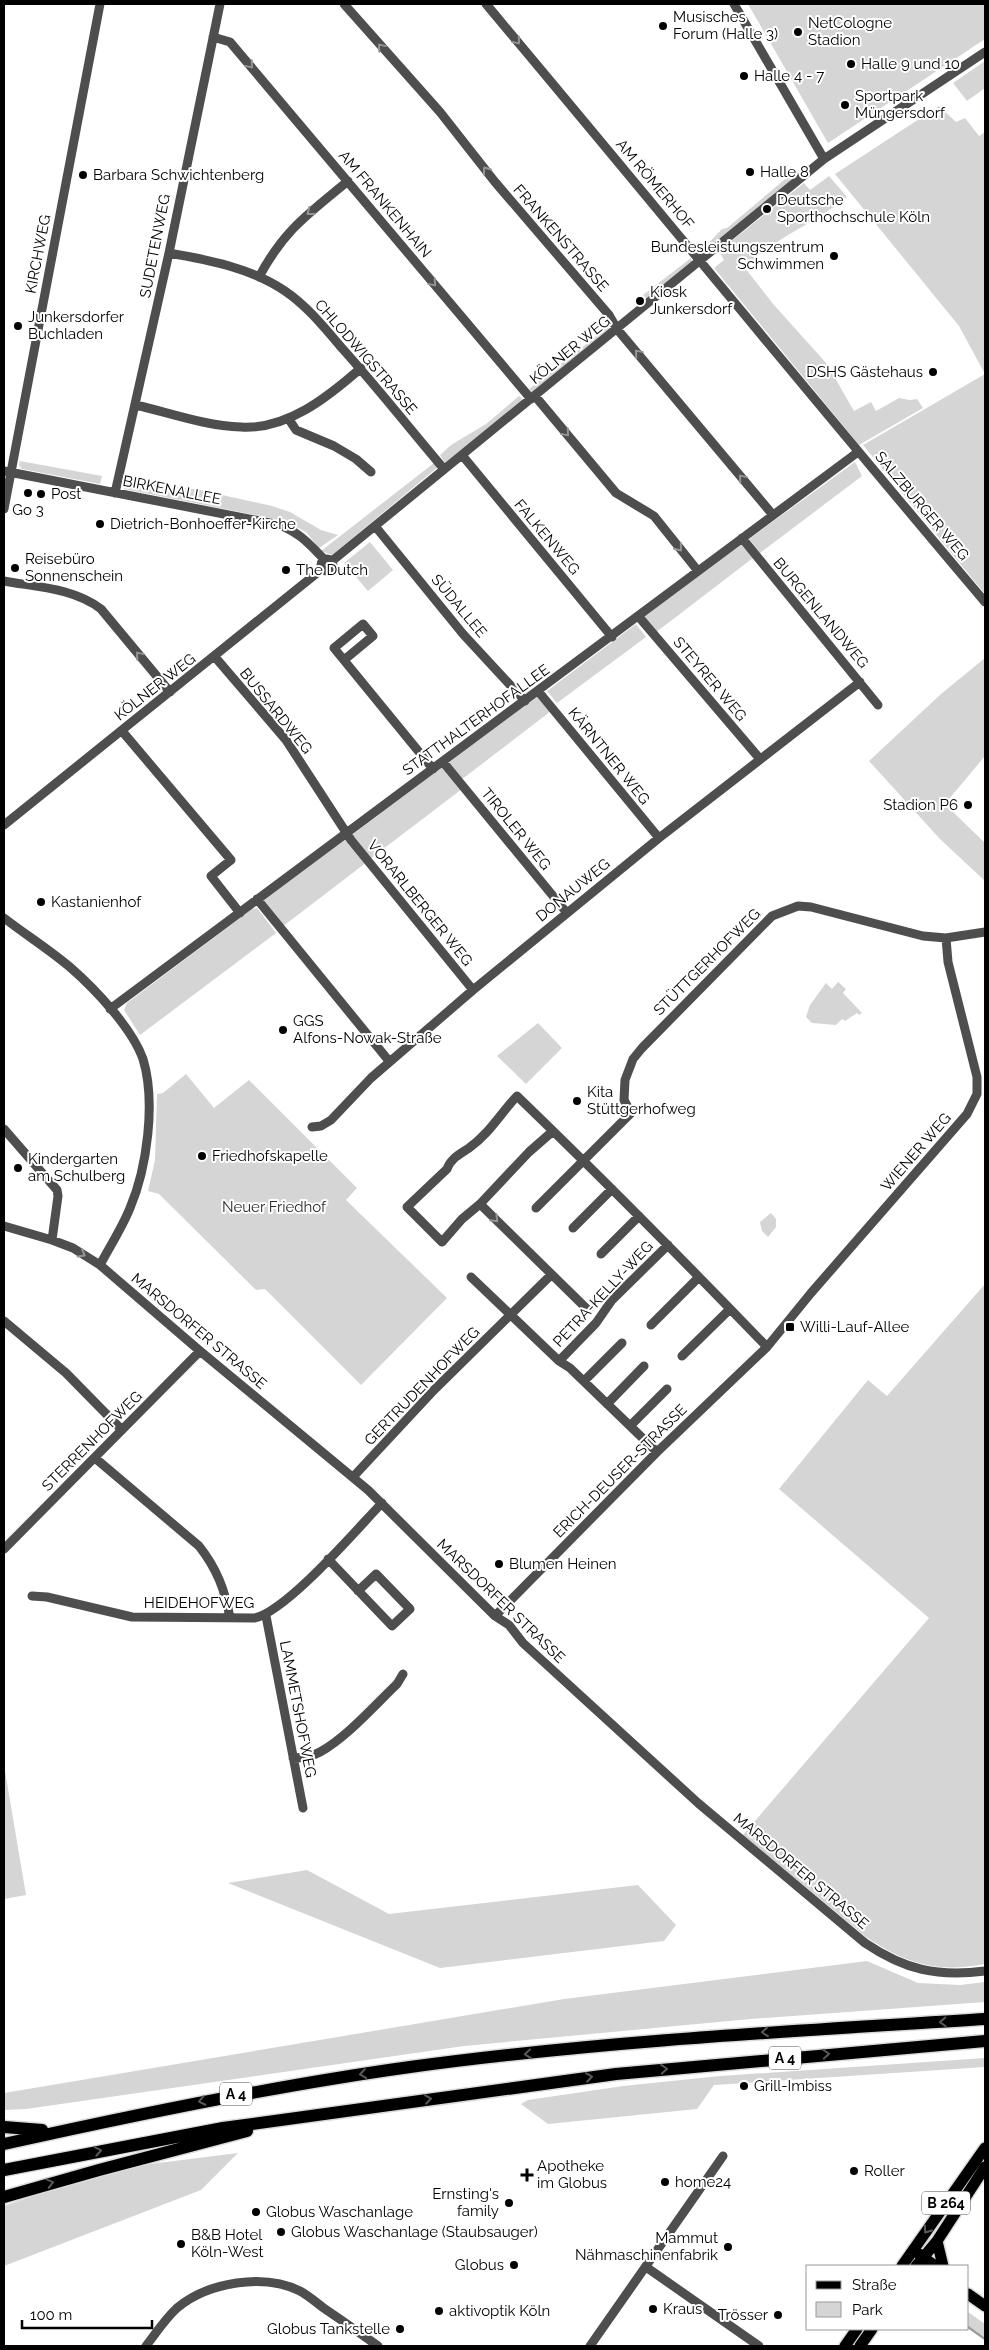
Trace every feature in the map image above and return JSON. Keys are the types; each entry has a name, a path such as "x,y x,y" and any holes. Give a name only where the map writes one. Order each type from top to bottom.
{"highway":[{"name":"A 4","path":"4,2144 249,2092 411,2067 713,2036 985,2019"},
{"name":"A 4","path":"4,2170 223,2128 616,2074 985,2042"},
{"path":"4,2197 90,2172 294,2119"},
{"path":"4,2127 62,2131"},
{"path":"4,2132 18,2129"}],"main road":[{"name":"B 264","path":"907,2258 985,2148"},
{"name":"B 264","path":"919,2264 937,2241 985,2168"},
{"path":"937,2241 943,2265"},
{"path":"907,2258 919,2264"},
{"path":"969,2295 985,2306"},
{"path":"845,2346 856,2330"},
{"path":"860,2346 871,2330"}],"street":[{"name":"KIRCHWEG","path":"4,509 7,471 100,4"},
{"name":"SUDETENWEG","path":"115,493 170,252 220,4"},
{"name":"FRANKENSTRASSE","path":"344,4 445,119 495,182 609,315 617,329 773,516"},
{"name":"AM RÖMERHOF","path":"486,4 701,260 858,452"},
{"path":"734,4 824,160"},
{"name":"AM FRANKENHAIN","path":"212,37 230,42 616,493 654,516 698,571"},
{"name":"KÖLNER WEG","path":"4,825 322,569 321,563 375,526 824,160 985,52"},
{"path":"258,277 284,236 302,218 348,181"},
{"name":"CHLODWIGSTRASSE","path":"170,252 220,263 258,277 284,290 306,307 361,368 444,469"},
{"path":"136,405 218,425 242,428 268,424 288,418 317,404 361,368"},
{"path":"288,418 296,430 334,446 356,459 371,472"},
{"name":"STATTHALTERHOFALLEE","path":"110,1009 858,452"},
{"name":"SALZBURGER WEG","path":"858,452 985,602"},
{"name":"FALKENWEG","path":"462,455 612,637"},
{"name":"BIRKENALLEE","path":"7,471 280,525 308,540 328,560"},
{"name":"SÜDALLEE","path":"375,526 462,634 525,701"},
{"name":"BURGENLANDWEG","path":"742,538 878,705"},
{"path":"4,581 73,594 89,600 100,609 170,692"},
{"name":"STEYRER WEG","path":"638,617 760,760"},
{"name":"BUSSARDWEG","path":"215,657 286,740 347,833"},
{"path":"344,660 433,769"},
{"name":"DONAUWEG","path":"312,1127 321,1126 331,1120 389,1061 473,990 659,838 860,682"},
{"name":"KÄRNTNER WEG","path":"538,691 659,838"},
{"path":"122,731 231,860 211,876 240,912"},
{"name":"TIROLER WEG","path":"443,762 567,913"},
{"name":"VORARLBERGER WEG","path":"347,833 473,990"},
{"path":"257,899 389,1061"},
{"name":"STÜTTGERHOFWEG","path":"584,1161 631,1113 624,1100 624,1091 625,1080 633,1059 665,1023 772,916 793,907 811,907 923,936 946,938 985,932"},
{"path":"4,918 71,968 110,1009 131,1038 142,1058 149,1086 149,1100 146,1143 139,1184 130,1210 100,1265"},
{"name":"WIENER WEG","path":"767,1347 811,1293 967,1114 977,1094 977,1077 948,962 946,938"},
{"path":"553,1131 529,1152 480,1204 468,1213 442,1242 407,1208 447,1169 449,1164 461,1152 469,1148 497,1121 501,1113 517,1096 584,1161 668,1245 767,1347"},
{"path":"4,1129 57,1190 58,1196 52,1240"},
{"path":"536,1208 584,1161"},
{"path":"573,1228 612,1189"},
{"path":"480,1204 588,1310"},
{"path":"601,1254 639,1216"},
{"name":"MARSDORFER STRASSE","path":"4,1226 73,1248 100,1265 200,1351 353,1477 382,1503 495,1616 509,1625 524,1643 698,1803 865,1943 886,1957 913,1968 937,1973 962,1974 985,1970"},
{"name":"PETRA-KELLY-WEG","path":"559,1361 596,1323 612,1300 668,1245"},
{"name":"GERTRUDENHOFWEG","path":"353,1477 434,1390 551,1275"},
{"path":"471,1277 559,1361 584,1381 657,1452"},
{"path":"651,1326 699,1277"},
{"path":"682,1356 730,1309"},
{"path":"4,1321 66,1373 122,1430"},
{"path":"584,1381 622,1343"},
{"name":"ERICH-DEUSER-STRASSE","path":"495,1616 657,1452 767,1347"},
{"name":"STERRENHOFWEG","path":"4,1549 200,1351"},
{"path":"607,1404 644,1366"},
{"path":"630,1426 667,1389"},
{"path":"95,1458 199,1546 211,1562 220,1579 230,1618"},
{"name":"HEIDEHOFWEG","path":"32,1596 47,1597 132,1617 256,1618 266,1616 278,1608 382,1503"},
{"path":"328,1559 358,1591 392,1626 410,1609 376,1574 358,1591"},
{"name":"LAMMETSHOFWEG","path":"266,1616 303,1808"},
{"path":"293,1758 306,1758 319,1753 333,1743 386,1695 403,1674"},
{"path":"590,2346 723,2156"},
{"path":"646,2267 759,2346"},
{"path":"146,2346 162,2323 177,2308 195,2296 231,2284 261,2282 300,2291 378,2346"}],"green space":[{"name":"Sportpark Müngersdorf","path":"748,4 985,4 985,39 828,143"},
{"path":"985,61 985,88 967,101 953,83"},
{"path":"939,106 956,122 965,118 979,136 985,132 985,374 959,326 835,174"},
{"path":"796,170 800,174 701,255 699,253 722,229 727,228"},
{"path":"829,176 847,197 835,207 756,257 745,268 774,305 827,364 854,411 871,402 876,411 899,398 917,399 923,408 859,445 714,268 724,260 719,251 804,183 810,190"},
{"path":"691,258 692,262 647,299 643,295"},
{"path":"608,327 610,329 532,393 529,389"},
{"path":"985,374 985,594 863,445"},
{"path":"519,396 522,398 521,401 445,463 440,455 451,445 486,424"},
{"path":"20,461 102,476 100,484 22,469 19,465"},
{"path":"855,462 862,476 760,553 749,539"},
{"path":"434,463 438,467 332,555 321,551"},
{"path":"125,480 200,490 272,506 290,512 321,530 338,535 319,548 306,532 285,521 124,489"},
{"path":"370,542 393,570 368,591 344,563"},
{"path":"742,543 753,558 655,633 642,618"},
{"path":"636,624 646,637 557,703 547,691"},
{"path":"985,658 985,756 949,799 951,810 985,843 985,881 940,839 869,761 941,694"},
{"path":"538,695 551,711 461,780 447,764"},
{"path":"443,766 462,789 370,859 352,835"},
{"path":"347,837 367,862 282,927 261,900"},
{"path":"257,908 276,933 140,1035 124,1010 127,1003 252,909"},
{"path":"838,982 846,989 843,993 862,1013 859,1015 857,1013 845,1021 842,1019 836,1025 812,1023 806,1017 810,1005 826,983 832,989"},
{"path":"538,1023 562,1048 526,1084 497,1056"},
{"name":"Neuer Friedhof","path":"186,1074 214,1108 249,1080 357,1188 346,1200 447,1298 361,1385 265,1289 256,1290 159,1194 148,1191 155,1160 157,1094 163,1093"},
{"path":"771,1213 776,1219 776,1227 768,1237 762,1231 760,1222"},
{"path":"985,1284 985,1964 968,1967 937,1967 909,1960 866,1937 743,1835 929,1618 779,1489 868,1380 887,1396"},
{"path":"4,1765 26,1895 4,1899"},
{"path":"307,1870 389,1914 638,1885 676,1925 664,1941 440,1968 228,1883"},
{"path":"867,1961 918,1983 960,1985 985,1982 985,2002 750,2019 464,2046 26,2109 4,2110 4,2093 564,1999"},
{"path":"985,2058 985,2067 714,2085 697,2109 548,2124 521,2104 528,2100 623,2086 720,2076"},
{"path":"238,2153 201,2190 4,2266 4,2206 56,2188 134,2166"},
{"path":"969,2313 985,2324 985,2337 969,2327"}],"waterway":[{"path":"969,2328 985,2339"}],"place":[{"name":"Musisches Forum (Halle 3)","path":"663,26"},
{"name":"NetCologne Stadion","path":"798,32"},
{"name":"Halle 9 und 10","path":"851,64"},
{"name":"Halle 4 - 7","path":"744,76"},
{"name":"Sportpark Müngersdorf","path":"845,105"},
{"name":"Halle 8","path":"750,172"},
{"name":"Barbara Schwichtenberg","path":"83,175"},
{"name":"Deutsche Sporthochschule Köln","path":"767,209"},
{"name":"Bundesleistungszentrum Schwimmen","path":"834,256"},
{"name":"Kiosk Junkersdorf","path":"640,301"},
{"name":"Junkersdorfer Buchladen","path":"18,326"},
{"name":"DSHS Gästehaus","path":"933,372"},
{"name":"Go 3","path":"28,493"},
{"name":"Post","path":"41,494"},
{"name":"Dietrich-Bonhoeffer-Kirche","path":"100,524"},
{"name":"Reisebüro Sonnenschein","path":"15,568"},
{"name":"The Dutch","path":"286,570"},
{"name":"Stadion P6","path":"968,805"},
{"name":"Kastanienhof","path":"41,902"},
{"name":"GGS Alfons-Nowak-Straße","path":"283,1030"},
{"name":"Kita Stüttgerhofweg","path":"577,1101"},
{"name":"Friedhofskapelle","path":"202,1156"},
{"name":"Kindergarten am Schulberg","path":"18,1168"},
{"name":"Willi-Lauf-Allee","path":"790,1327"},
{"name":"Blumen Heinen","path":"499,1564"},
{"name":"Grill-Imbiss","path":"744,2086"},
{"name":"Roller","path":"854,2171"},
{"name":"Apotheke im Globus","path":"527,2175"},
{"name":"home24","path":"665,2182"},
{"name":"Ernsting's family","path":"509,2203"},
{"name":"Globus Waschanlage","path":"256,2212"},
{"name":"Globus Waschanlage (Staubsauger)","path":"281,2232"},
{"name":"B&B Hotel Köln-West","path":"181,2244"},
{"name":"Mammut Nähmaschinenfabrik","path":"728,2247"},
{"name":"Globus","path":"514,2265"},
{"name":"Kraus","path":"653,2309"},
{"name":"aktivoptik Köln","path":"439,2311"},
{"name":"Trösser","path":"778,2315"},
{"name":"Globus Tankstelle","path":"400,2329"}]}
